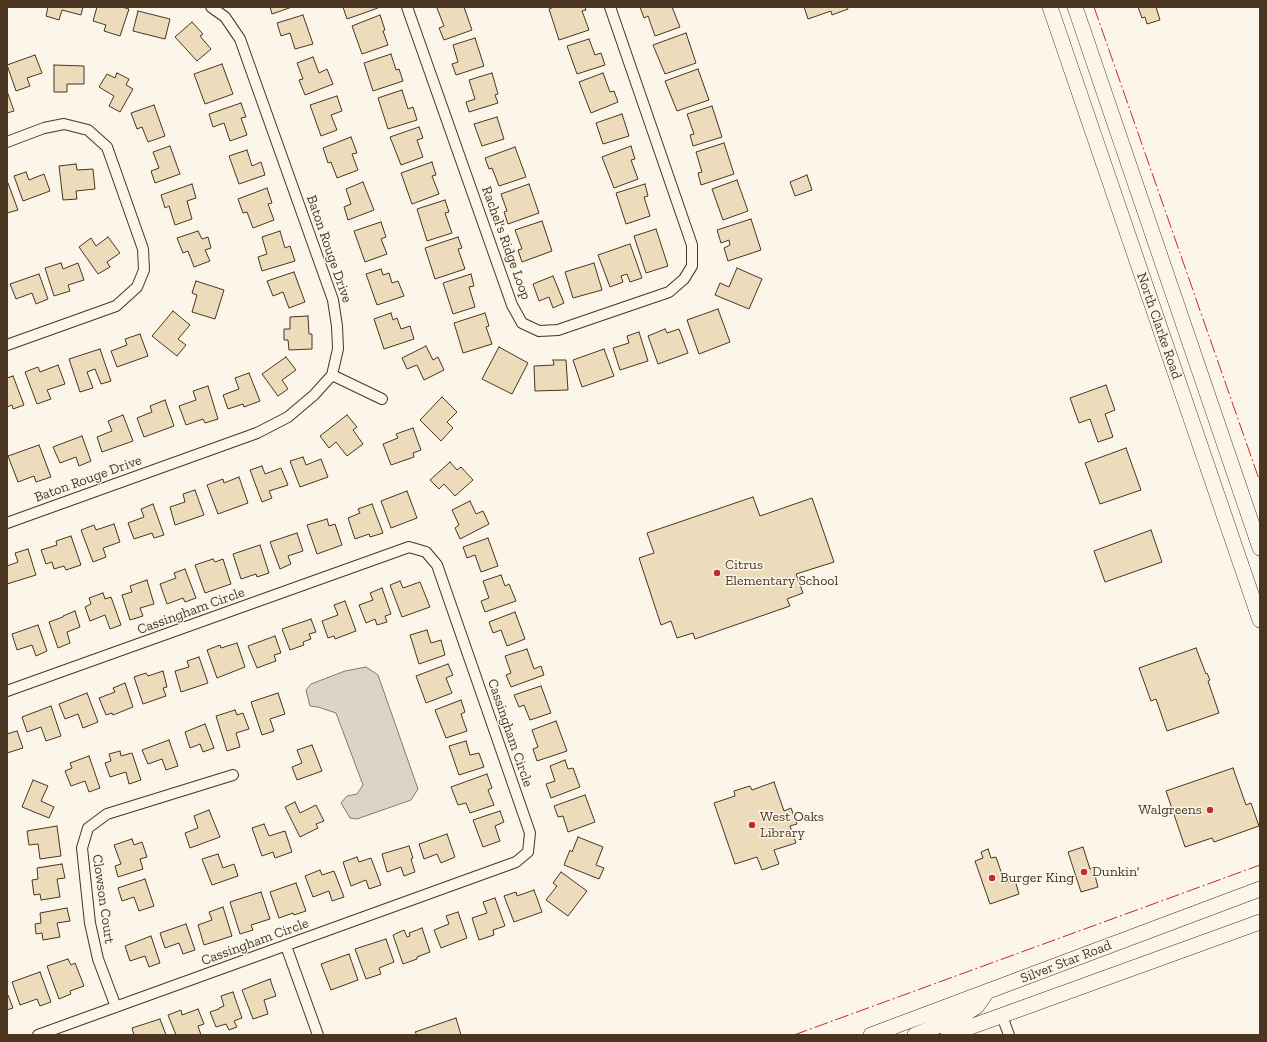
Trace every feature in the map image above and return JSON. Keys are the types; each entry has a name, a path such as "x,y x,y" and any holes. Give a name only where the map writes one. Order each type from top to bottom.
{"street":[{"name":"Baton Rouge Drive","path":"7,522 257,433 288,417 314,395 332,375 338,349 337,326 333,300 240,39 225,17 211,7"},
{"name":"Rachel's Ridge Loop","path":"407,7 512,305 522,323 539,331 558,330 669,292 684,279 692,266 692,245 610,7"},
{"name":"North Clarke Road","path":"1050,7 1255,589 1260,620"},
{"name":"North Clarke Road","path":"1075,7 1260,548"},
{"path":"1058,31 1082,27"},
{"path":"7,142 44,128 64,124 88,130 106,148 143,249 144,270 137,288 116,306 7,345"},
{"path":"332,375 382,399"},
{"name":"Cassingham Circle","path":"7,691 409,547 426,552 436,565 530,833 528,852 516,862 38,1035"},
{"name":"Clowson Court","path":"116,1007 98,959 90,923 82,848 88,828 107,814 233,775"},
{"name":"Silver Star Road","path":"871,1035 1260,889"},
{"name":"Silver Star Road","path":"948,1035 1260,922"},
{"path":"286,946 318,1035"},
{"path":"914,1035 962,1016 977,1006 987,992"},
{"path":"1002,1016 1008,1035"}],"shaded area":[{"path":"366,667 378,675 418,789 411,800 357,819 350,818 341,803 347,796 357,794 363,785 336,713 310,706 306,690 311,684 345,671"}],"building":[{"path":"48,7 83,7 81,15 62,10 59,20 46,16"},
{"path":"97,7 122,7 129,9 120,36 104,31 106,25 93,21"},
{"path":"270,7 292,7 272,14"},
{"path":"343,7 377,7 378,8 347,19"},
{"path":"464,7 472,30 444,40 439,28 444,26 437,8"},
{"path":"554,7 585,7 586,10 582,11 589,30 559,40 549,9"},
{"path":"640,7 672,7 680,27 655,36 648,16 644,18"},
{"path":"804,7 847,7 848,9 832,15 831,11 808,19"},
{"path":"1138,7 1156,7 1160,20 1147,24 1145,17 1142,18"},
{"path":"138,11 170,19 165,39 133,31"},
{"path":"303,15 313,44 295,49 290,33 281,36 277,23"},
{"path":"380,15 385,30 383,31 388,45 362,54 352,26"},
{"path":"192,22 203,34 200,36 211,49 197,61 175,37"},
{"path":"686,33 696,63 665,74 653,45"},
{"path":"475,38 484,66 456,75 452,64 458,62 453,45"},
{"path":"589,39 595,55 601,53 605,65 577,74 567,46"},
{"path":"391,54 396,70 399,69 403,81 373,91 364,63"},
{"path":"35,55 42,73 27,78 30,86 16,91 7,65"},
{"path":"313,57 319,73 327,69 333,84 305,95 299,80 303,79 297,63"},
{"path":"222,64 233,94 205,104 194,74"},
{"path":"54,65 84,66 84,84 67,84 67,92 54,92"},
{"path":"698,69 709,100 677,111 665,81"},
{"path":"117,73 129,79 126,85 133,89 120,112 109,106 114,96 99,87 107,74 115,78"},
{"path":"492,73 498,94 495,95 498,103 469,112 466,102 475,99 469,80"},
{"path":"603,73 610,92 614,91 618,102 591,113 579,82"},
{"path":"402,90 408,109 413,107 417,120 388,129 378,98"},
{"path":"7,91 14,111 7,113"},
{"path":"337,96 342,111 331,115 337,130 321,136 310,105"},
{"path":"241,103 246,117 241,118 247,135 230,141 224,123 213,127 209,114"},
{"path":"154,105 165,136 148,142 142,127 137,129 131,113"},
{"path":"712,106 722,137 693,146 690,135 694,134 687,114"},
{"path":"622,114 629,136 603,144 596,123"},
{"path":"497,117 504,139 482,146 474,124"},
{"path":"419,127 423,138 417,140 423,157 401,165 390,137"},
{"path":"351,137 357,153 352,154 358,170 337,178 331,162 328,163 323,148"},
{"path":"724,143 734,174 701,185 698,173 702,172 696,152"},
{"path":"170,146 180,174 155,183 151,171 159,168 153,152"},
{"path":"631,146 635,159 631,160 638,179 614,188 602,157"},
{"path":"515,147 526,177 499,186 492,168 489,169 485,158"},
{"path":"247,150 252,166 261,162 265,175 239,184 229,156"},
{"path":"432,162 436,175 432,176 439,194 412,204 401,173"},
{"path":"76,164 77,170 93,169 95,189 76,191 77,199 63,200 59,166"},
{"path":"26,172 29,180 44,174 50,191 23,201 14,176"},
{"path":"807,175 812,190 795,196 790,182"},
{"path":"737,180 748,211 723,220 712,189"},
{"path":"363,182 374,210 348,220 344,207 351,204 346,189"},
{"path":"7,183 18,210 7,213"},
{"path":"192,184 196,198 187,201 192,219 175,225 169,206 165,208 161,195"},
{"path":"529,184 539,213 508,224 504,212 507,211 501,194"},
{"path":"645,184 648,196 644,197 650,216 626,224 616,193"},
{"path":"267,188 272,203 268,204 274,220 253,228 247,212 243,213 238,199"},
{"path":"445,200 449,212 445,213 452,233 427,241 417,209"},
{"path":"751,219 761,250 728,261 724,248 730,245 729,240 721,243 717,230"},
{"path":"542,221 552,251 522,262 518,250 522,249 515,230"},
{"path":"381,222 386,237 381,239 387,254 365,262 354,231"},
{"path":"656,229 668,266 646,273 634,236"},
{"path":"198,231 202,239 208,237 211,248 205,250 210,261 194,267 188,251 183,253 177,238"},
{"path":"280,231 285,248 290,246 295,261 262,271 258,257 267,254 262,237"},
{"path":"108,237 120,253 107,262 110,267 98,274 79,247 91,238 96,246"},
{"path":"458,237 462,248 458,249 465,269 435,279 425,248"},
{"path":"630,244 642,278 630,282 627,274 621,276 623,282 610,287 598,255"},
{"path":"61,263 63,269 78,263 84,280 68,285 70,291 54,296 45,268"},
{"path":"594,263 602,290 573,298 565,272"},
{"path":"737,268 762,279 749,309 715,295 720,283 729,287"},
{"path":"381,269 383,275 389,273 392,283 398,281 404,296 377,305 366,274"},
{"path":"294,272 305,302 289,308 283,292 273,296 267,281"},
{"path":"39,274 48,299 36,304 32,293 16,299 10,284"},
{"path":"471,274 474,286 469,287 475,307 453,314 443,283"},
{"path":"553,276 564,303 553,308 549,297 539,301 533,284"},
{"path":"196,281 224,290 215,319 192,312 197,295 192,293"},
{"path":"718,309 730,342 699,354 687,320"},
{"path":"173,311 190,325 178,339 186,345 177,356 152,336"},
{"path":"391,313 393,320 397,318 401,329 410,326 414,339 384,349 374,319"},
{"path":"485,313 489,326 486,327 492,344 463,353 454,323"},
{"path":"308,316 309,334 312,334 312,349 289,350 288,340 284,340 284,329 290,329 290,317"},
{"path":"665,329 667,333 679,329 688,353 658,364 648,336"},
{"path":"639,332 648,361 620,370 613,348 629,343 627,336"},
{"path":"140,334 148,356 117,367 111,351 127,345 125,339"},
{"path":"426,346 433,360 438,357 444,370 424,380 417,365 407,369 402,358"},
{"path":"499,347 528,363 512,394 482,379"},
{"path":"100,349 111,381 101,384 95,369 87,372 93,388 80,392 69,359"},
{"path":"604,349 614,376 582,387 573,360"},
{"path":"286,357 296,370 282,380 288,389 278,396 262,374"},
{"path":"553,360 566,360 568,390 535,391 534,366 554,365"},
{"path":"58,365 65,384 47,390 51,399 37,404 25,372 38,367 40,372"},
{"path":"249,373 260,401 244,407 243,404 228,409 223,395 239,389 235,378"},
{"path":"13,376 24,405 13,409 12,405 7,407 7,378"},
{"path":"1106,385 1115,410 1105,414 1113,437 1098,442 1090,419 1079,423 1070,398"},
{"path":"208,386 218,419 205,423 203,419 186,425 179,406 196,400 193,391"},
{"path":"442,397 457,412 447,422 453,428 441,441 420,420"},
{"path":"165,400 174,426 144,437 137,418 152,412 150,406"},
{"path":"123,415 133,441 102,452 97,437 112,431 108,421"},
{"path":"347,415 357,427 353,430 363,444 347,456 336,442 329,448 320,436"},
{"path":"413,428 421,450 413,453 414,457 391,465 383,444 398,438 396,434"},
{"path":"82,436 91,461 79,466 76,457 60,463 53,447"},
{"path":"39,445 51,477 36,482 34,476 18,482 8,456"},
{"path":"1126,448 1141,490 1100,504 1085,463"},
{"path":"303,457 306,465 321,459 328,477 300,487 290,461"},
{"path":"450,462 457,470 461,467 473,480 455,496 444,484 439,489 430,480"},
{"path":"262,466 265,474 281,468 288,485 269,491 272,498 262,502 250,470"},
{"path":"239,477 248,503 218,514 207,485 223,479 224,483"},
{"path":"195,490 204,515 175,525 170,507 185,502 183,494"},
{"path":"407,491 417,518 391,528 381,501"},
{"path":"753,497 760,516 812,498 834,562 796,574 803,593 787,599 790,606 695,639 693,633 677,638 671,621 661,625 639,558 654,553 647,533"},
{"path":"470,501 476,514 483,511 489,524 460,539 455,528 459,525 452,510"},
{"path":"153,504 164,535 154,538 152,533 134,539 128,523 144,517 141,509"},
{"path":"372,504 383,533 370,537 369,534 355,539 348,518 360,513 358,509"},
{"path":"327,519 329,526 335,524 342,545 317,554 307,525"},
{"path":"114,524 120,542 103,548 106,557 93,562 81,530 94,525 96,530"},
{"path":"1151,530 1162,562 1105,582 1094,551"},
{"path":"297,533 303,551 288,556 291,564 280,569 270,542"},
{"path":"71,536 81,565 66,570 64,566 54,569 52,562 46,564 41,550 57,545 56,541"},
{"path":"488,538 498,566 481,572 475,555 467,558 463,547"},
{"path":"260,545 269,573 257,577 256,574 241,579 233,554"},
{"path":"28,549 36,575 7,584 7,566 18,562 15,553"},
{"path":"213,559 215,562 223,559 231,584 205,593 195,565"},
{"path":"185,569 196,598 185,602 183,598 167,604 160,584 176,578 174,573"},
{"path":"501,575 505,586 509,584 516,601 485,612 481,601 489,598 483,581"},
{"path":"147,580 154,604 140,608 143,616 130,620 122,595 132,592 130,586"},
{"path":"400,581 403,588 420,582 430,607 402,617 390,585"},
{"path":"382,588 391,614 385,616 387,622 377,625 375,619 366,623 359,605 373,600 370,593"},
{"path":"103,593 105,599 111,597 121,625 110,629 105,615 90,621 85,607 91,604 89,598"},
{"path":"345,601 356,631 335,639 334,636 328,638 322,621 338,615 334,605"},
{"path":"75,611 80,627 67,632 70,643 58,648 49,622"},
{"path":"515,612 525,639 507,646 501,630 493,633 489,622"},
{"path":"311,619 316,632 309,634 311,639 303,642 304,645 290,650 282,629"},
{"path":"38,625 47,651 36,656 32,645 17,650 12,634"},
{"path":"427,630 431,643 441,640 445,655 419,664 410,635"},
{"path":"275,636 281,653 274,655 276,661 257,668 248,646"},
{"path":"237,643 245,667 217,678 207,650 220,645 221,648"},
{"path":"1196,648 1206,674 1207,673 1210,680 1208,681 1219,713 1167,731 1156,699 1151,701 1139,668"},
{"path":"527,649 534,669 541,666 544,675 511,687 506,675 511,673 505,656"},
{"path":"199,657 208,683 181,692 175,671 189,667 187,661"},
{"path":"448,664 453,675 446,678 452,693 426,703 416,676"},
{"path":"163,671 167,687 163,688 166,696 143,704 134,677 146,673 148,676"},
{"path":"125,683 133,707 113,715 112,713 106,715 99,698 115,692 113,688"},
{"path":"541,686 551,713 530,720 524,705 519,707 514,695"},
{"path":"87,693 98,722 83,728 78,714 65,719 59,704"},
{"path":"278,693 285,714 270,719 274,731 262,735 251,702"},
{"path":"461,700 465,712 461,714 467,731 446,738 435,710"},
{"path":"51,706 61,736 46,741 41,727 27,732 22,717"},
{"path":"235,710 237,715 243,713 249,729 236,733 240,747 227,751 216,716"},
{"path":"556,721 567,751 537,761 533,749 538,747 532,730"},
{"path":"205,724 214,748 203,752 200,744 190,748 185,732"},
{"path":"17,731 23,748 7,753 7,734"},
{"path":"169,740 178,766 166,770 162,759 148,764 142,750"},
{"path":"466,741 470,755 479,753 484,767 459,775 449,746"},
{"path":"312,745 322,771 297,780 292,767 302,763 297,750"},
{"path":"120,751 121,756 132,753 141,780 129,784 126,772 110,777 105,763 111,761 109,754"},
{"path":"89,756 100,788 89,792 85,781 71,786 65,771 72,768 70,763"},
{"path":"565,760 568,769 573,768 580,787 551,798 546,784 555,781 550,766"},
{"path":"1233,768 1246,805 1251,803 1259,826 1214,842 1212,838 1185,847 1166,791"},
{"path":"487,774 492,788 488,790 494,805 470,813 466,803 458,805 451,787"},
{"path":"33,780 48,786 41,801 54,807 49,818 22,807"},
{"path":"774,782 784,811 791,808 797,824 790,826 796,843 774,850 779,864 762,870 757,857 735,864 714,803 735,796 734,791 750,786 752,790"},
{"path":"585,795 595,822 568,832 563,816 558,817 554,806"},
{"path":"295,802 300,813 316,805 324,821 316,824 318,828 300,837 285,807"},
{"path":"209,810 220,837 190,848 185,833 198,828 194,816"},
{"path":"500,811 504,822 495,826 500,841 483,847 473,820"},
{"path":"264,824 269,836 285,831 292,852 275,858 273,852 262,856 252,828"},
{"path":"57,826 61,856 40,859 38,844 29,845 27,831"},
{"path":"447,834 455,857 441,863 437,854 424,859 419,844"},
{"path":"578,837 603,847 596,865 604,868 599,879 564,865 570,850 572,852"},
{"path":"132,839 134,845 142,842 147,857 140,859 143,869 118,877 115,866 121,864 114,845"},
{"path":"409,846 415,872 404,876 401,867 387,872 382,854"},
{"path":"1083,847 1090,869 1093,868 1098,887 1081,892 1068,852"},
{"path":"988,849 991,858 996,857 1005,883 1015,880 1019,894 990,904 975,861 983,858 981,852"},
{"path":"218,854 223,868 234,864 238,876 212,885 202,859"},
{"path":"357,857 359,862 371,858 381,885 369,889 366,880 351,886 343,862"},
{"path":"62,864 65,878 57,879 60,897 41,900 40,894 34,895 32,880 38,879 37,868"},
{"path":"320,870 322,875 334,871 344,897 332,901 329,891 313,897 305,876"},
{"path":"561,872 587,891 568,916 546,900 557,886 553,883"},
{"path":"145,879 154,906 139,911 134,897 122,901 118,888"},
{"path":"296,883 306,911 294,915 293,913 279,918 270,892"},
{"path":"534,890 542,912 514,922 504,896 516,892 517,896"},
{"path":"261,892 270,919 251,925 253,930 240,934 230,902"},
{"path":"495,898 505,926 493,930 494,935 479,940 472,918 487,913 483,902"},
{"path":"223,907 232,936 204,945 198,925 212,920 209,912"},
{"path":"67,908 70,921 57,923 60,937 43,940 42,933 36,934 35,924 41,923 40,913"},
{"path":"458,912 467,938 441,948 434,930 449,924 446,916"},
{"path":"186,924 195,950 183,954 179,943 165,948 160,933"},
{"path":"422,928 430,952 403,964 393,935 404,930 407,937 410,936 409,933"},
{"path":"151,936 160,963 149,967 145,956 130,961 125,946"},
{"path":"386,939 394,962 379,968 381,974 366,979 355,949"},
{"path":"349,954 358,980 331,990 321,964"},
{"path":"68,959 71,965 75,963 84,986 70,991 71,994 59,999 47,966"},
{"path":"40,972 51,1002 40,1006 37,999 20,1005 12,982"},
{"path":"270,979 276,996 264,1000 268,1014 253,1019 242,990"},
{"path":"233,992 242,1018 234,1021 237,1027 229,1030 226,1024 216,1027 210,1012 224,1006 221,996"},
{"path":"7,995 13,1008 7,1010"},
{"path":"198,1009 204,1024 198,1026 201,1035 176,1035 168,1015 181,1010 182,1015"},
{"path":"456,1018 461,1035 417,1035 415,1032"},
{"path":"160,1019 166,1035 134,1035 132,1028"}],"power":[{"path":"1094,7 1260,482"},
{"path":"794,1035 1260,865"}],"place":[{"name":"Citrus Elementary School","path":"717,573"},
{"name":"Walgreens","path":"1210,810"},
{"name":"West Oaks Library","path":"752,825"},
{"name":"Dunkin'","path":"1084,872"},
{"name":"Burger King","path":"992,878"}]}
